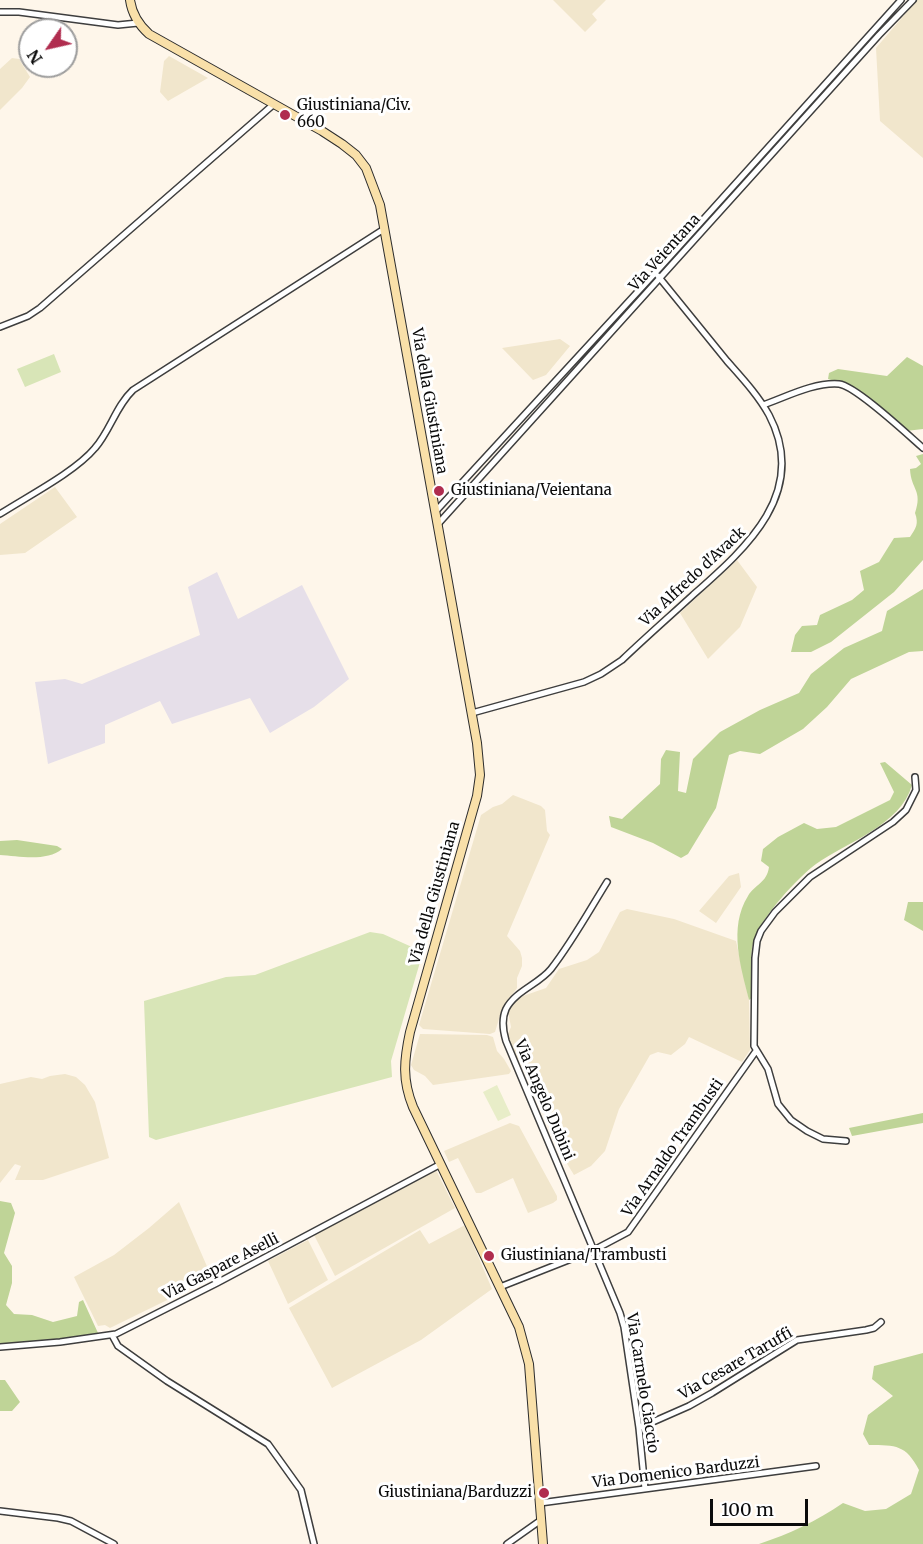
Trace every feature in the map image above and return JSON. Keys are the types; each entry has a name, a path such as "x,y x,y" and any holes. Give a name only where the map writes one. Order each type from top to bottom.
{"street":[{"path":"0,12 19,12 114,25 138,23 130,0"},
{"name":"Via Veientana","path":"438,524 901,0"},
{"name":"Via Veientana","path":"435,512 913,0"},
{"name":"Via della Giustiniana","path":"138,23 160,41 347,147 360,160 374,184 438,524 479,759 479,789 410,1032 404,1064 405,1083 408,1095 439,1165 519,1328 527,1354 543,1544"},
{"path":"866,40 871,45"},
{"path":"0,327 40,308 274,104"},
{"path":"0,514 75,466 88,455 101,440 133,390 384,229"},
{"name":"Via Alfredo d'Avack","path":"472,713 571,686 601,674 622,660 740,552 755,536 769,513 780,478 781,464 779,441 773,423 763,405 657,275"},
{"path":"763,405 808,389 830,384 842,385 856,393 923,448"},
{"path":"846,1141 815,1136 798,1126 786,1116 776,1099 768,1069 754,1046 757,941 761,931 775,912 810,877 898,817 912,800 916,790 915,777"},
{"name":"Via Angelo Dubini","path":"594,1250 506,1041 503,1023 505,1011 512,1001 550,970 607,882"},
{"name":"Via Arnaldo Trambusti","path":"500,1287 619,1239 632,1228 756,1051"},
{"name":"Via Gaspare Aselli","path":"0,1347 19,1347 112,1335 217,1283 439,1165"},
{"name":"Via Carmelo Ciaccio","path":"594,1250 622,1320 639,1428 645,1489"},
{"name":"Via Cesare Taruffi","path":"639,1428 689,1406 797,1340 866,1330 874,1328 881,1322"},
{"path":"112,1335 118,1346 134,1358 268,1444 301,1490 314,1544"},
{"name":"Via Domenico Barduzzi","path":"540,1503 816,1466"},
{"path":"0,1511 71,1521 114,1544"},
{"path":"507,1544 541,1520"}],"shaded area":[{"path":"553,0 606,0 592,14 597,20 585,32"},
{"path":"917,0 923,0 923,158 880,121 876,48"},
{"path":"169,56 208,78 168,101 160,92 164,61"},
{"path":"12,58 18,59 18,78 29,78 0,110 0,69"},
{"path":"560,339 570,346 546,375 533,380 502,348"},
{"path":"55,487 77,517 25,553 0,555 0,524"},
{"path":"737,560 757,587 740,627 708,659 680,613"},
{"path":"217,572 238,619 302,585 349,679 314,707 270,733 250,698 172,724 160,701 105,725 105,743 48,764 35,682 65,679 82,684 200,635 188,587"},
{"path":"513,795 541,806 545,810 547,831 550,835 507,936 520,951 522,958 517,988 502,1009 495,1032 490,1034 423,1029 419,1025 481,815 502,804"},
{"path":"739,873 741,887 716,923 699,911 729,876"},
{"path":"627,909 674,919 736,941 749,1000 750,1050 742,1062 689,1037 685,1044 671,1055 658,1052 650,1055 619,1109 605,1151 591,1166 574,1175 563,1157 560,1141 537,1093 539,1080 535,1072 527,1063 515,1058 507,1036 511,1027 508,1011 514,1002 523,996 546,988 559,969 587,960 599,952 620,912"},
{"path":"420,1034 493,1037 497,1051 511,1071 509,1074 433,1085 411,1065"},
{"path":"65,1074 76,1077 85,1085 95,1102 109,1158 43,1180 15,1180 21,1166 15,1164 0,1183 0,1084 31,1077 42,1079"},
{"path":"510,1123 519,1126 557,1196 557,1200 553,1203 528,1213 513,1178 481,1193 476,1193 458,1158 449,1162 444,1151"},
{"path":"436,1170 455,1208 335,1276 314,1235"},
{"path":"179,1202 209,1271 208,1280 110,1328 105,1325 98,1326 74,1277 114,1255"},
{"path":"465,1225 492,1289 421,1340 332,1388 289,1308 420,1230 429,1244"},
{"path":"308,1240 328,1280 288,1304 268,1261"}],"green space":[{"path":"54,354 61,372 25,387 17,369"},
{"path":"907,357 923,366 923,429 906,431 848,385 828,379 829,373 838,369 887,376"},
{"path":"923,454 923,560 894,592 831,642 811,652 791,652 795,635 802,626 817,625 820,615 852,600 864,590 860,571 879,562 894,538 910,537 914,531 918,499 910,469 921,464 916,456"},
{"path":"923,589 923,651 909,652 851,679 827,707 803,729 760,754 740,751 729,755 716,808 688,854 681,858 653,843 611,827 609,816 622,819 660,784 661,759 666,750 680,752 678,791 686,793 693,759 720,732 760,710 799,693 811,674 844,648 882,631 887,611"},
{"path":"885,762 912,785 906,799 885,822 816,864 790,888 773,908 759,928 753,944 751,959 753,997 749,1000 737,934 742,908 748,896 768,872 769,867 761,861 763,849 778,837 804,823 817,829 836,827 890,800 894,792 880,763"},
{"path":"17,840 57,846 62,849 49,856 41,857 0,855 0,841"},
{"path":"908,902 923,902 923,931 904,920"},
{"path":"370,932 383,934 423,952 391,1061 392,1077 156,1140 149,1137 144,1001 226,977 255,975"},
{"path":"497,1085 511,1115 498,1121 483,1092"},
{"path":"923,1113 923,1123 852,1136 849,1128"},
{"path":"0,1201 11,1203 15,1213 4,1253 12,1266 12,1283 6,1305 14,1314 32,1315 53,1322 77,1316 79,1302 83,1300 98,1333 61,1340 0,1344"},
{"path":"923,1353 923,1544 759,1544 823,1516 843,1503 865,1511 886,1509 911,1494 919,1470 910,1456 893,1446 869,1445 863,1434 868,1415 893,1396 872,1379 874,1366"},
{"path":"0,1380 5,1380 20,1402 12,1411 0,1411"}],"place":[{"name":"Giustiniana/Civ. 660","path":"285,115"},
{"name":"Giustiniana/Veientana","path":"439,491"},
{"name":"Giustiniana/Trambusti","path":"489,1256"},
{"name":"Giustiniana/Barduzzi","path":"544,1493"}]}
